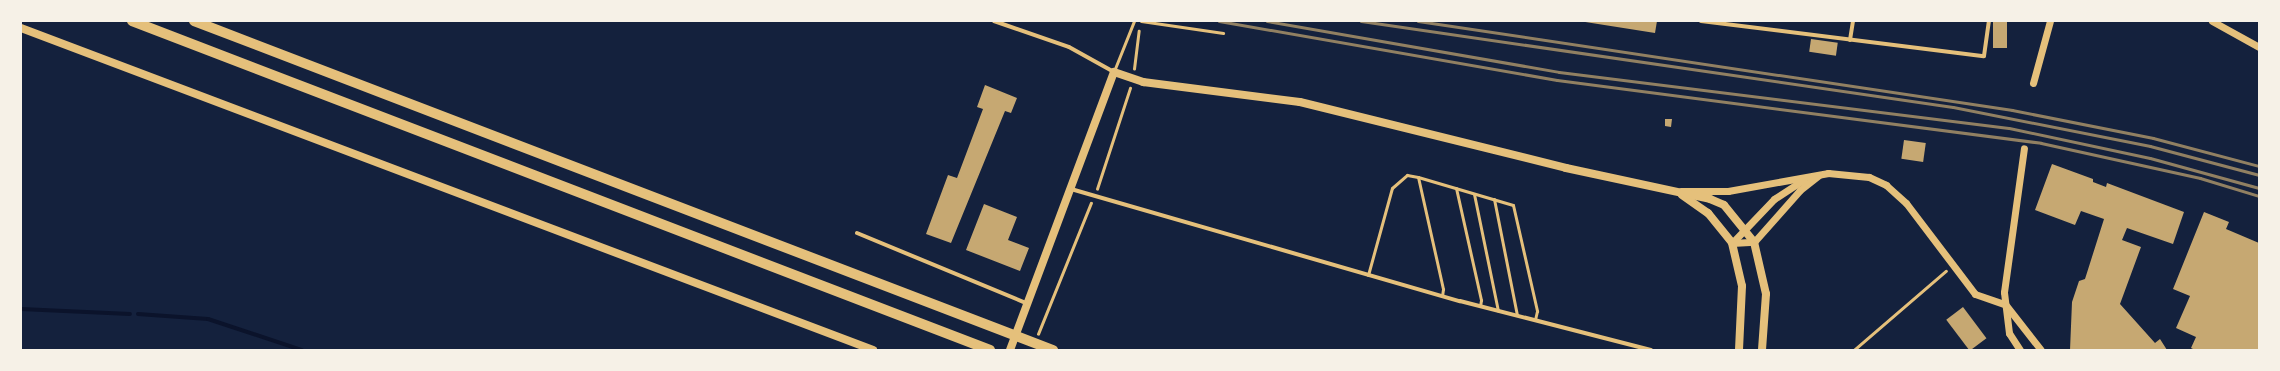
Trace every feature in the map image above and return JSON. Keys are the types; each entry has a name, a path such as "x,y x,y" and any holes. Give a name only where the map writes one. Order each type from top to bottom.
{"highway":[{"path":"132,21 990,350"},
{"path":"194,21 1053,350"}],"main road":[{"path":"21,28 873,350"},
{"path":"1010,350 1114,72 1143,82 1300,102 1566,168 1670,190 1724,204 1745,227 1754,242 1766,294 1762,350"},
{"path":"1670,190 1708,213 1732,243 1742,286 1739,350"}],"street":[{"path":"994,21 1069,47 1114,72"},
{"path":"1701,21 1984,56 1989,21"},
{"path":"1850,40 1852,21"},
{"path":"2033,83 2050,21"},
{"path":"2212,21 2259,47"},
{"path":"2020,350 2009,333 2004,304 2024,148"},
{"path":"1670,190 1728,191 1820,174 1859,174 1894,191 1975,294 2004,304 2041,350"},
{"path":"1732,243 1745,227 1787,189 1820,174"},
{"path":"1732,243 1754,242 1800,190 1820,174"},
{"path":"1071,189 1442,296 1652,350"},
{"path":"857,233 1028,304"}],"lane":[{"path":"1114,72 1134,21"},
{"path":"1141,21 1223,34"},
{"path":"1368,275 1392,188 1407,174 1513,205 1537,311 1535,320"},
{"path":"1418,177 1442,296"},
{"path":"1456,188 1481,300 1480,306"},
{"path":"1474,194 1498,311"},
{"path":"1494,200 1517,315"}],"path":[{"path":"1134,71 1140,35 1138,28"},
{"path":"1099,184 1130,91"},
{"path":"1041,327 1087,212"},
{"path":"1854,350 1952,266"}],"building":[{"path":"1579,21 1657,21 1655,33"},
{"path":"1993,21 2007,21 2007,48 1993,48"},
{"path":"1811,39 1838,43 1836,56 1809,52"},
{"path":"985,85 1017,98 1011,113 1005,111 951,243 926,234 948,175 957,178 983,109 977,107"},
{"path":"1665,119 1672,119 1671,127 1665,126"},
{"path":"1904,140 1926,143 1923,162 1901,159"},
{"path":"2052,164 2093,179 2093,182 2106,187 2107,183 2184,212 2173,244 2127,228 2122,240 2141,247 2120,304 2155,343 2160,339 2167,350 2070,350 2072,302 2079,281 2085,279 2104,219 2081,211 2075,225 2035,210"},
{"path":"984,204 1017,217 1008,240 1029,248 1020,271 966,250"},
{"path":"2204,212 2229,222 2226,229 2259,243 2259,350 2195,350 2191,348 2196,337 2176,328 2190,296 2173,289"},
{"path":"1963,307 1986,338 1969,350 1946,320"}],"waterway":[{"path":"21,309 130,314"},
{"path":"138,314 208,319 302,350"}],"railway":[{"path":"1219,21 1557,80 2041,143 2200,178 2259,196"},
{"path":"1267,21 1559,72 2009,128 2150,158 2259,188"},
{"path":"1361,21 1953,107 2150,146 2259,175"},
{"path":"1418,21 2012,110 2153,138 2259,166"}]}
